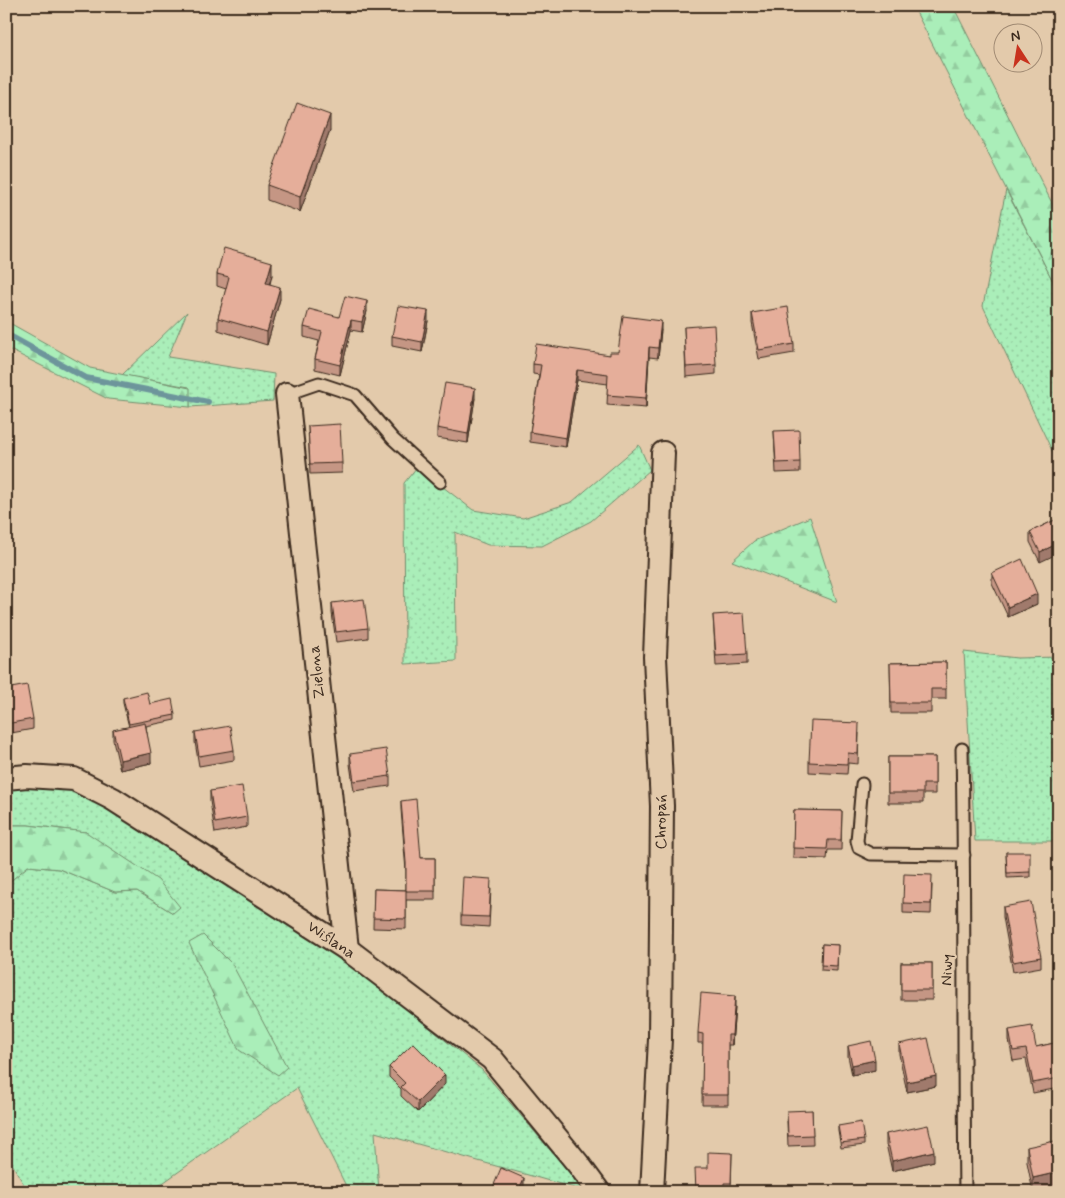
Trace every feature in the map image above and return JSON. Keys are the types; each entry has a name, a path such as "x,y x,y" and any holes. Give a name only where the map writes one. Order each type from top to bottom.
{"street":[{"name":"Zielona","path":"287,394 347,950"},
{"name":"Chropań","path":"652,1192 660,1039 662,806 654,657 662,453"},
{"name":"Wiślana","path":"6,778 27,776 74,779 113,799 347,950 492,1059 579,1164 599,1192"}],"lane":[{"path":"287,394 320,383 355,394 393,438 440,482"},
{"name":"Niwy","path":"962,749 965,1192"},
{"path":"862,784 857,841 859,848 871,854 964,855"}],"green space":[{"path":"913,6 953,6 1059,217 1059,293"},
{"path":"1006,190 1059,293 1059,460 1057,461 983,306"},
{"path":"187,312 168,357 274,374 273,401 190,407 189,387 122,375"},
{"path":"6,321 90,368 190,388 190,407 108,399 6,348"},
{"path":"639,445 650,470 591,521 542,546 488,545 455,532 456,661 405,664 404,483 417,467 473,510 523,518 572,502"},
{"path":"810,517 837,602 732,561 754,541"},
{"path":"964,652 1017,658 1059,657 1059,841 975,841"},
{"path":"6,787 73,787 348,962 482,1070 585,1191 375,1132 379,1192 349,1192 297,1088 150,1192 28,1192 6,1153 6,885 28,866 59,869 115,892 137,891 173,913 86,832 28,825 6,825"},
{"path":"6,825 28,825 86,832 158,880 180,907 173,913 137,891 115,892 59,869 28,866 6,885"},
{"path":"203,935 232,964 287,1067 278,1075 239,1050 189,943"}],"building":[{"path":"297,103 330,115 300,197 267,185"},
{"path":"224,248 272,262 266,283 280,287 267,332 218,318 229,277 217,274"},
{"path":"345,296 367,301 362,322 351,320 340,365 315,359 322,332 304,327 309,309 339,317"},
{"path":"398,306 428,311 422,342 392,336"},
{"path":"788,307 794,344 759,350 752,313"},
{"path":"623,316 661,321 658,348 649,347 646,398 607,395 608,374 577,370 566,438 530,432 541,365 533,364 536,344 610,355 610,352 618,352"},
{"path":"714,325 716,365 686,367 684,327"},
{"path":"445,383 475,388 468,434 437,428"},
{"path":"340,424 342,463 310,464 308,426"},
{"path":"799,430 800,462 776,463 774,431"},
{"path":"1055,520 1059,527 1059,543 1040,552 1030,532"},
{"path":"1022,559 1037,594 1008,607 992,573"},
{"path":"364,599 368,628 336,632 332,603"},
{"path":"744,613 747,654 716,656 713,615"},
{"path":"946,662 946,689 931,689 931,703 891,703 890,663"},
{"path":"27,685 33,719 6,724 6,689"},
{"path":"147,692 150,704 172,699 175,715 129,724 123,698"},
{"path":"811,721 859,723 858,754 848,753 847,764 809,762"},
{"path":"145,723 151,753 120,760 113,730"},
{"path":"230,726 234,750 199,756 195,732"},
{"path":"386,749 390,776 354,781 350,754"},
{"path":"888,757 935,757 935,784 923,784 923,793 888,793"},
{"path":"242,786 247,817 215,823 210,791"},
{"path":"416,799 421,858 435,858 435,891 406,891 406,863 401,801"},
{"path":"794,810 842,811 841,840 828,840 827,849 793,848"},
{"path":"1006,852 1030,852 1030,872 1007,873"},
{"path":"904,874 932,875 931,904 903,903"},
{"path":"463,877 491,879 489,917 461,916"},
{"path":"374,889 406,890 406,919 373,918"},
{"path":"1031,902 1041,957 1013,962 1003,907"},
{"path":"822,944 838,945 837,966 821,965"},
{"path":"901,963 932,963 932,990 901,990"},
{"path":"701,993 735,996 732,1035 728,1035 728,1095 702,1095 703,1034 698,1033"},
{"path":"1032,1026 1036,1047 1059,1042 1059,1078 1033,1083 1026,1049 1013,1051 1009,1030"},
{"path":"928,1038 936,1076 907,1082 899,1044"},
{"path":"871,1041 875,1060 852,1065 848,1046"},
{"path":"413,1043 445,1075 418,1102 401,1087 405,1083 389,1067"},
{"path":"812,1110 813,1135 788,1136 787,1111"},
{"path":"861,1122 864,1140 841,1143 838,1126"},
{"path":"928,1125 934,1151 892,1161 886,1134"},
{"path":"1059,1140 1059,1172 1033,1178 1027,1147"},
{"path":"708,1152 732,1153 731,1183 724,1183 724,1192 696,1192 695,1168 708,1168"},
{"path":"501,1168 524,1178 518,1192 491,1192"}],"waterway":[{"path":"6,334 86,378 208,402"}]}
